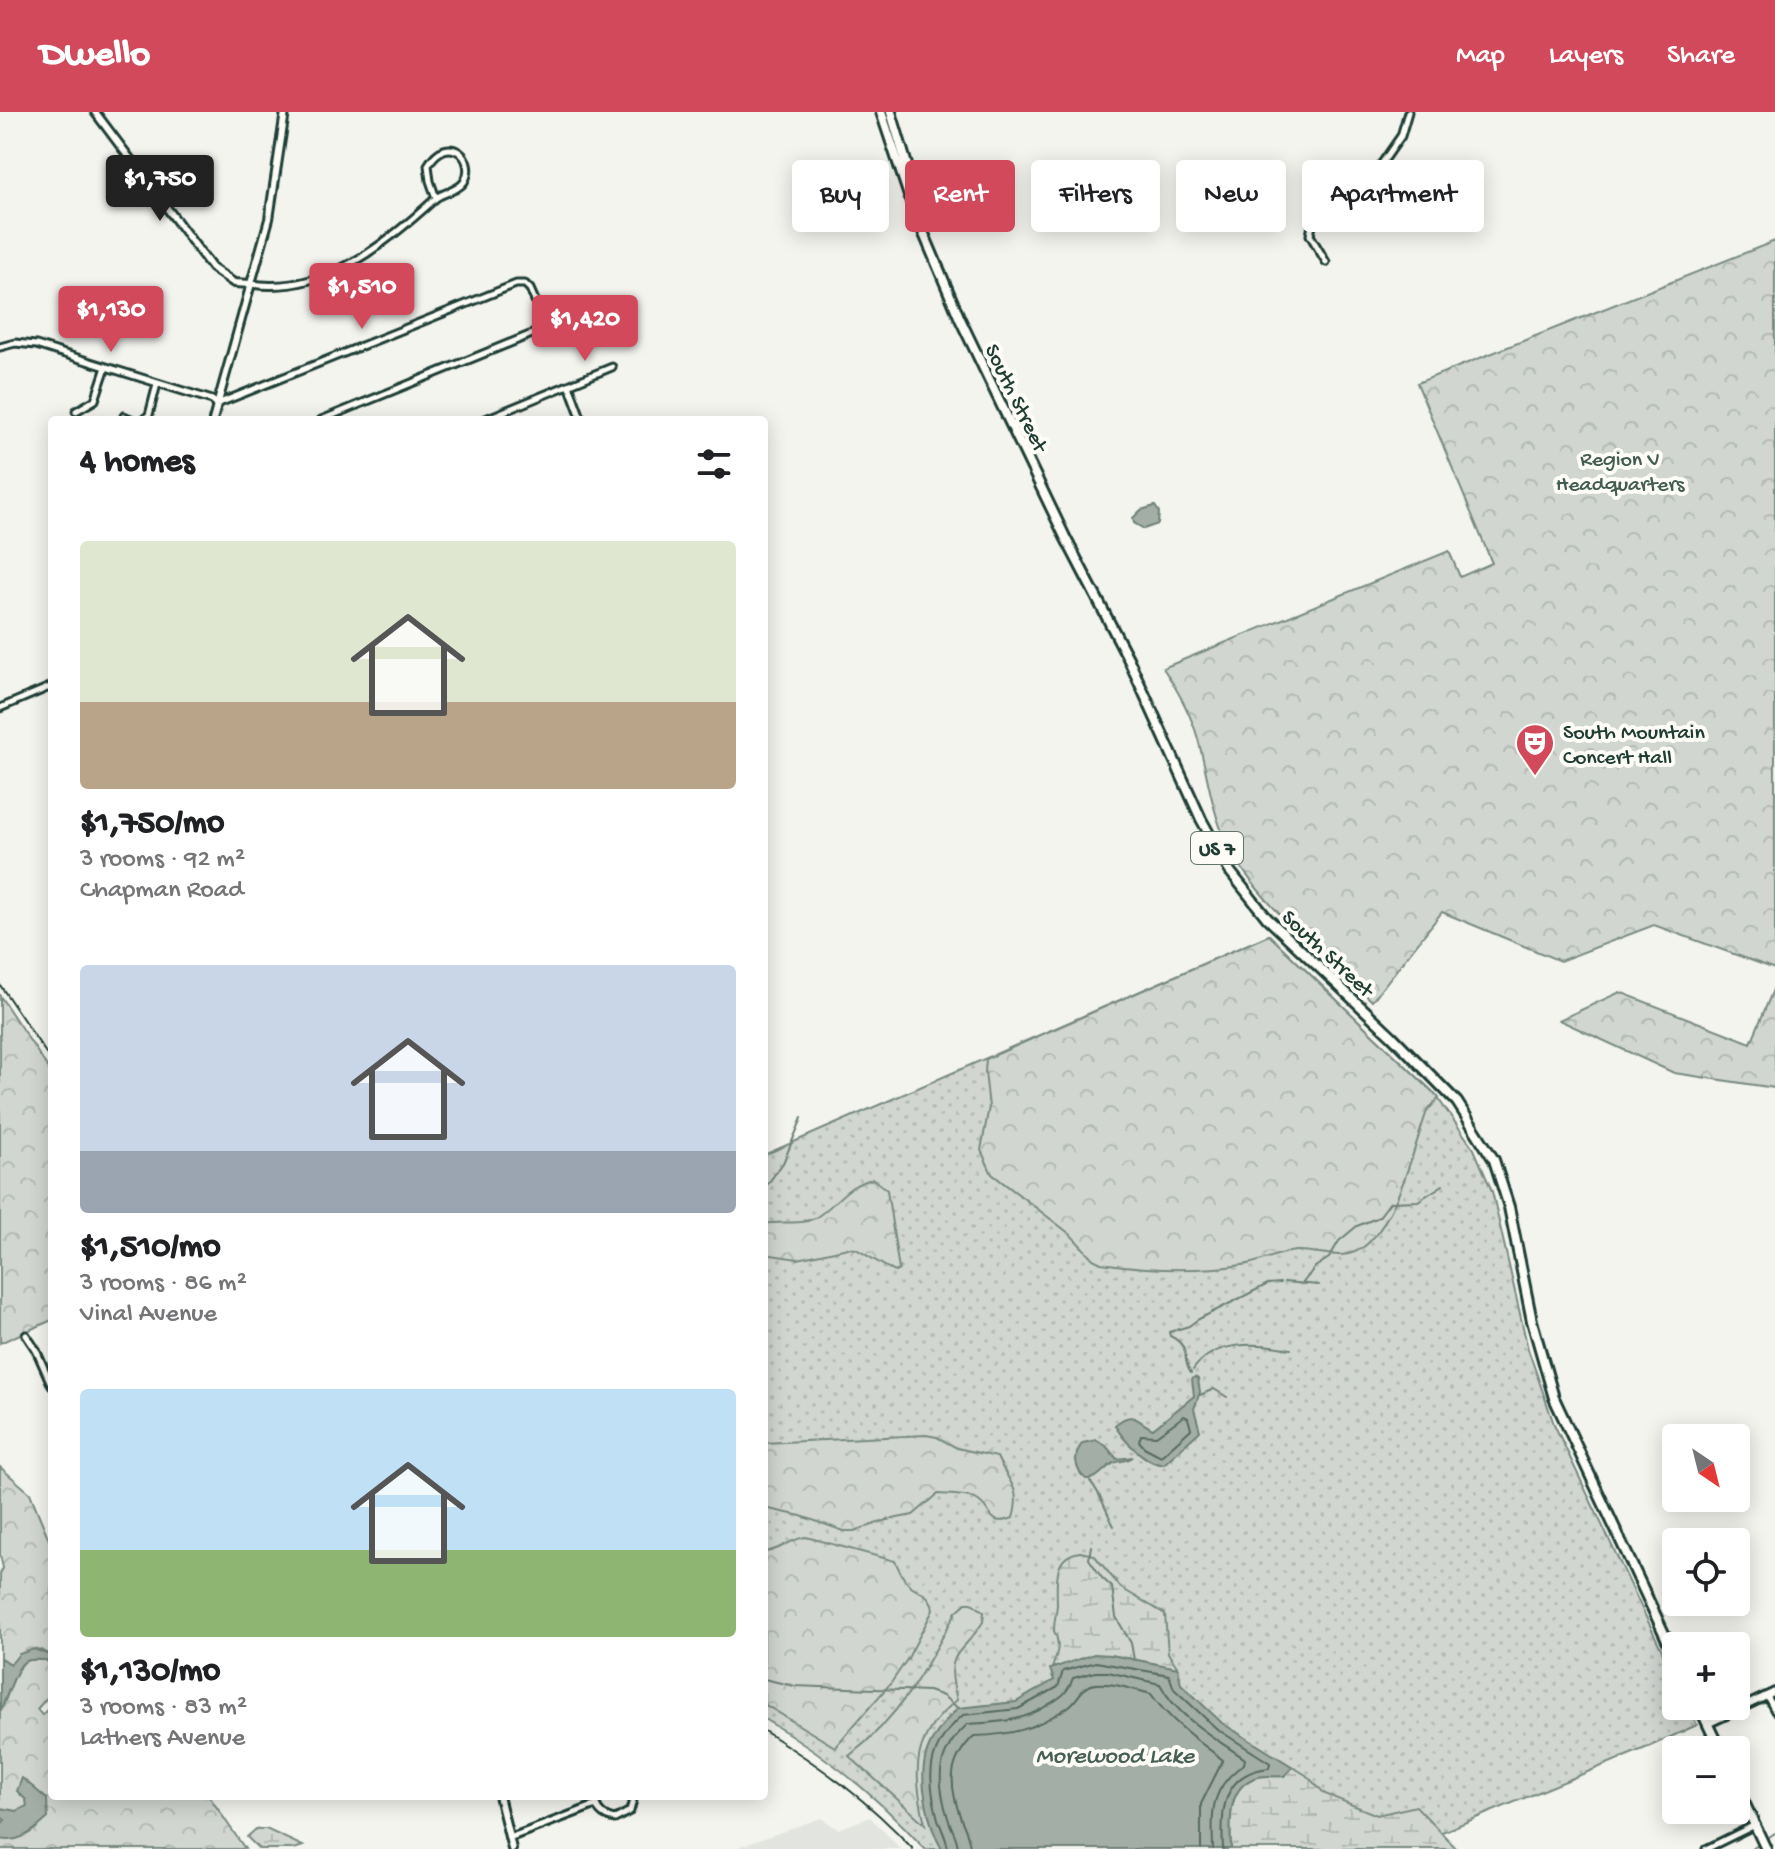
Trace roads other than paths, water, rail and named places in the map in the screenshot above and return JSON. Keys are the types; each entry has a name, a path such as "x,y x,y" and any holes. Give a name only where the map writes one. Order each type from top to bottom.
{"highway":[{"name":"South Street","path":"881,112 913,208 937,267 1065,537 1128,658 1201,819 1229,870 1267,918 1457,1102 1494,1160 1509,1207 1532,1321 1554,1398 1663,1632"},
{"name":"South Street","path":"892,114 937,267"},
{"path":"1705,1720 1713,1736"},
{"path":"1750,1814 1764,1844"}],"street":[{"path":"95,112 212,268 226,280 241,285 274,288 318,278 344,267 388,239 436,198 456,189 465,180 468,170 466,161 450,148 440,150 428,165 436,198"},
{"path":"214,416 269,219 285,112"},
{"path":"1326,262 1310,235 1314,216 1378,169 1401,136 1408,112"},
{"path":"217,404 516,284 525,284 530,289 547,328"},
{"path":"331,416 559,323"},
{"path":"0,347 22,342 217,404"},
{"path":"76,411 95,400 106,367"},
{"path":"493,416 612,367"},
{"path":"148,416 157,384"},
{"path":"569,385 581,416"},
{"path":"0,708 48,688"},
{"path":"26,1335 48,1376"},
{"path":"1707,1724 1775,1692"},
{"path":"1767,1696 1775,1711"},
{"path":"500,1800 512,1849"},
{"path":"595,1800 605,1816 618,1818 630,1811 633,1800"},
{"path":"509,1838 596,1805"},
{"path":"1706,1849 1755,1825"}],"water":[{"path":"1155,506 1159,512 1158,524 1144,529 1134,523 1133,518 1141,510"},
{"path":"1195,1377 1200,1392 1194,1409 1200,1431 1164,1464 1150,1461 1129,1444 1115,1425 1131,1417 1153,1429 1194,1396 1192,1379"},
{"path":"1096,1440 1117,1459 1133,1457 1114,1463 1094,1478 1086,1479 1077,1466 1076,1456 1083,1443"},
{"path":"34,1649 48,1654 48,1662 31,1660 23,1663 0,1711 0,1658 11,1664 19,1654"},
{"name":"Morewood Lake","path":"1094,1654 1178,1668 1181,1684 1222,1723 1293,1767 1284,1776 1258,1777 1240,1788 1232,1807 1231,1849 942,1849 929,1818 923,1777 927,1753 938,1731 958,1708 1016,1702 1054,1680 1050,1669"},
{"path":"22,1778 47,1799 48,1818 20,1838 0,1839 0,1825 5,1820 0,1816 0,1808 17,1811 27,1806 26,1800 17,1791"}],"waterway":[{"path":"768,1184 783,1163 802,1118"},
{"path":"1302,1284 1315,1267 1329,1258 1339,1241 1357,1226 1379,1217 1390,1202 1418,1201 1443,1185"},
{"path":"1284,1282 1319,1285"},
{"path":"1191,1373 1184,1349 1169,1332 1189,1326 1268,1284 1280,1283"},
{"path":"1193,1370 1202,1360 1225,1348 1265,1345 1291,1349"},
{"path":"1200,1395 1214,1389 1227,1397"},
{"path":"1090,1481 1114,1526"},
{"path":"1091,1546 1089,1559 1112,1587 1116,1617 1131,1643 1134,1660"},
{"path":"768,1680 794,1686 929,1691 943,1696 958,1708"},
{"path":"1766,1839 1775,1833"},
{"path":"1752,1849 1761,1843"}],"railway":[{"path":"0,985 48,1056"},
{"path":"768,1734 843,1785 913,1849"}],"place":[{"name":"South Mountain Concert Hall","path":"1535,777"}],"park label":[{"name":"Region V Headquarters","path":"1620,470"}]}
